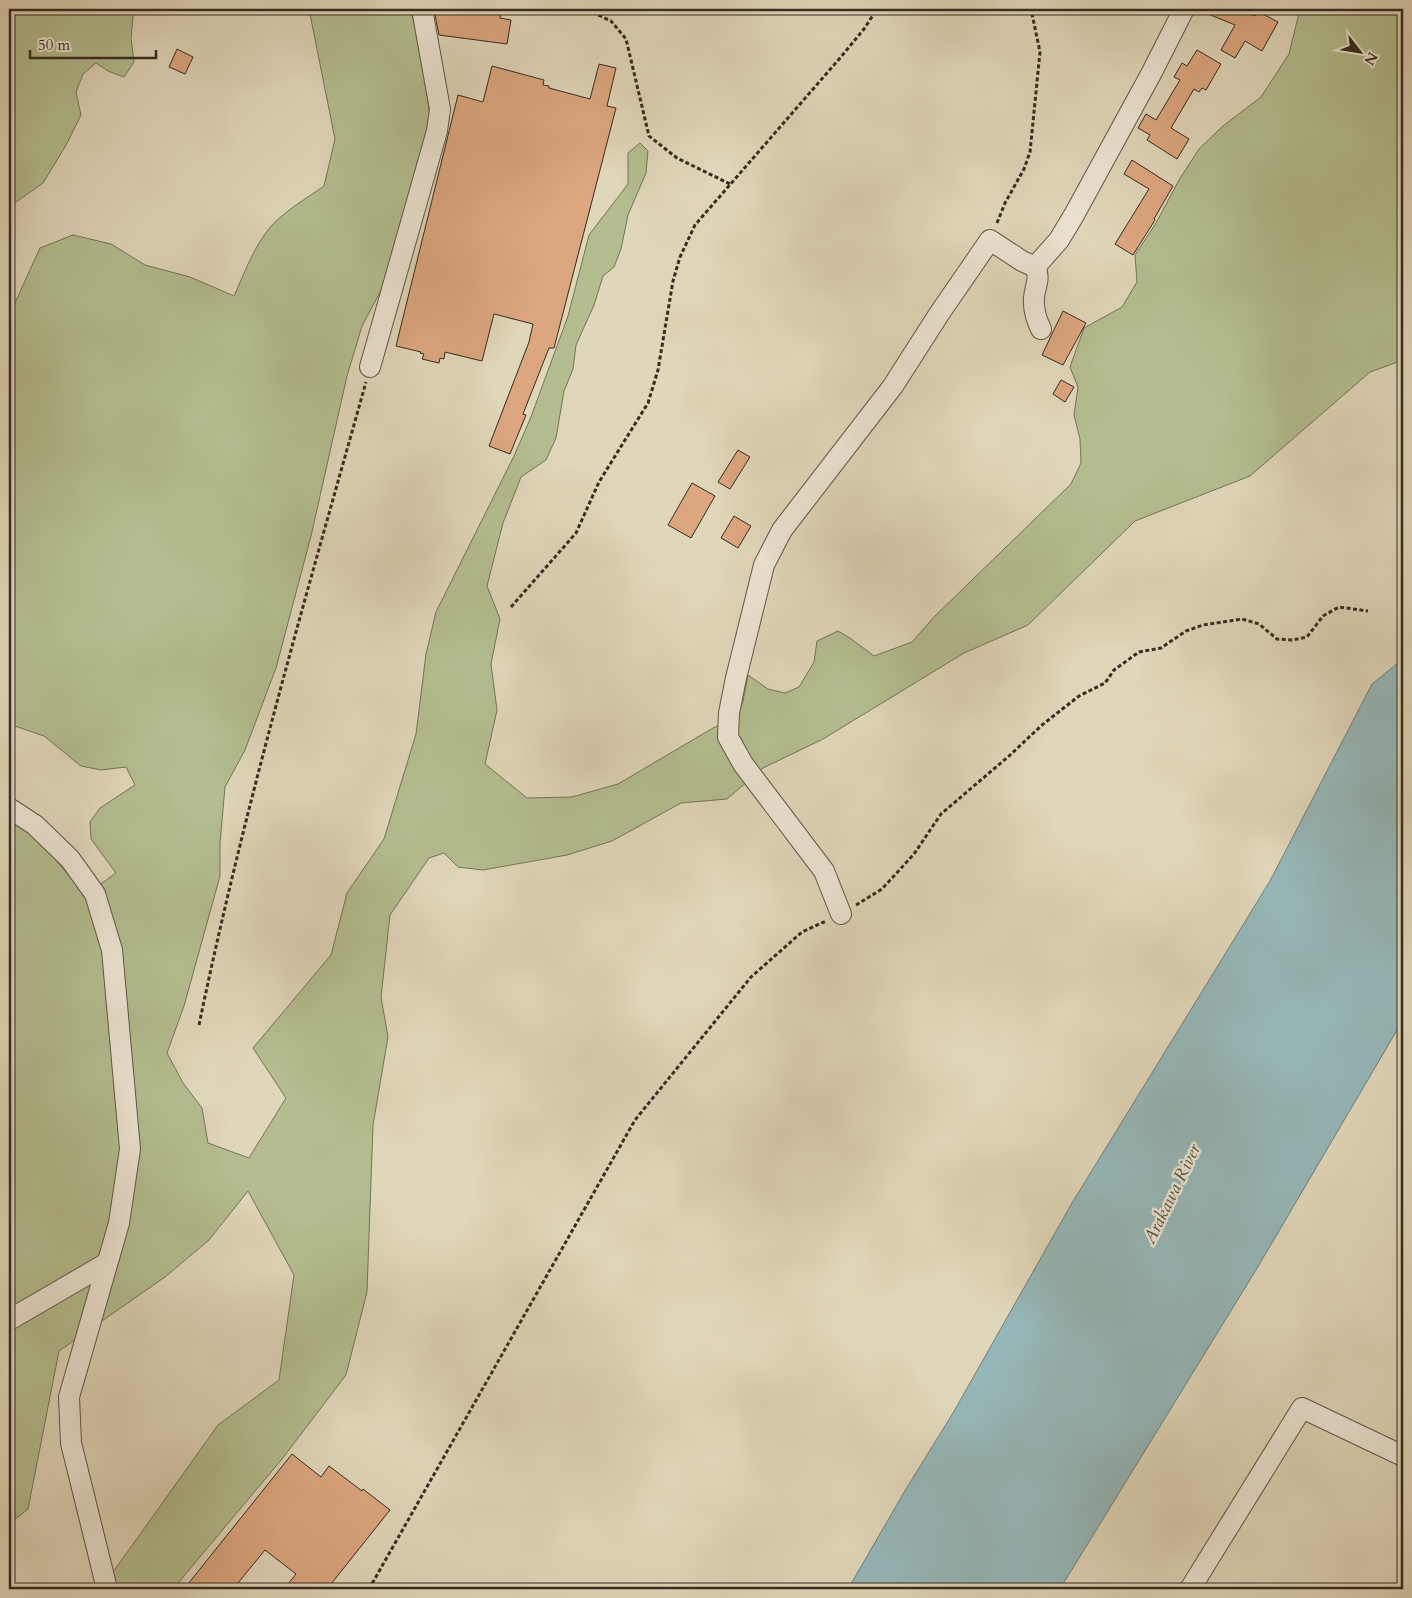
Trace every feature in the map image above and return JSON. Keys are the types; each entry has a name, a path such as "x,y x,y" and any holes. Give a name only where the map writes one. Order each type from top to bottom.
{"street":[{"path":"370,368 437,131 440,109 422,9"},
{"path":"1035,267 1059,240 1074,215 1152,74 1184,9"},
{"path":"841,914 824,870 743,764 728,736 729,713 736,678 764,565 782,530 893,386 939,314 990,240 1022,261 1035,267 1039,275 1034,298 1034,314 1041,329"},
{"path":"9,808 35,824 70,859 95,894 112,950 130,1149 119,1223 68,1397 71,1443 108,1589"},
{"path":"9,1320 106,1263"},
{"path":"1190,1589 1302,1408 1403,1456"}],"path":[{"path":"580,9 592,12 611,21 626,39 649,136 677,158 730,184"},
{"path":"511,607 576,533 599,482 648,403 658,370 673,281 680,257 695,225 840,58 864,29 876,9"},
{"path":"990,240 1005,203 1024,169 1030,152 1040,52 1031,9"},
{"path":"199,1025 220,926 281,681 370,368"},
{"path":"369,1589 635,1120 751,977 802,932 841,914 882,889 914,854 941,814 1042,725 1079,696 1104,683 1114,670 1139,652 1161,648 1186,631 1203,624 1242,620 1259,624 1276,639 1292,640 1308,637 1323,616 1339,607 1368,611"}],"green space":[{"path":"9,9 136,9 133,16 131,38 134,62 124,77 108,71 96,63 83,74 76,92 81,115 65,147 43,183 9,207"},
{"path":"309,9 411,9 424,69 430,118 387,279 362,326 347,376 311,536 276,668 245,750 225,787 220,843 220,876 184,1006 167,1053 183,1083 202,1108 208,1143 249,1158 286,1098 253,1048 331,955 347,893 384,839 416,734 426,654 436,612 514,456 531,417 568,316 589,235 628,184 628,153 640,143 648,151 646,173 628,215 621,249 614,267 603,276 594,305 576,345 573,369 564,391 556,438 546,460 521,477 503,523 487,586 500,619 491,664 497,710 485,764 527,798 572,797 618,784 713,728 737,717 743,701 748,675 768,689 785,693 799,687 814,662 817,641 838,631 874,656 912,642 935,616 1071,484 1081,463 1080,439 1074,415 1078,387 1070,367 1084,328 1122,307 1137,282 1135,255 1156,223 1179,180 1199,149 1223,126 1261,97 1289,54 1300,9 1403,9 1403,360 1370,372 1250,476 1135,521 1028,625 964,653 823,739 763,768 727,799 681,803 612,841 567,855 483,870 458,867 444,853 429,858 390,915 381,997 388,1037 373,1125 367,1292 346,1375 282,1459 173,1589 101,1589 218,1425 279,1380 294,1275 248,1191 209,1240 165,1277 59,1351 28,1509 9,1524 9,812 23,821 81,890 98,886 116,873 91,839 90,822 100,808 135,785 126,767 101,770 81,766 44,736 9,724 9,316 40,248 73,235 111,244 145,265 190,277 234,296 253,253 268,230 287,212 324,186 335,139"}],"water":[{"name":"Arakawa River","path":"1403,659 1403,1020 1256,1270 1060,1589 848,1589 953,1413 1072,1203 1270,881 1372,684"}],"building":[{"path":"436,9 456,11 456,9 476,9 501,12 500,18 511,20 507,44 439,35 435,15"},
{"path":"1196,9 1240,9 1255,16 1257,11 1278,22 1262,51 1245,41 1235,58 1221,50 1235,25"},
{"path":"177,49 193,57 185,74 169,67"},
{"path":"1197,50 1221,64 1206,90 1202,88 1199,92 1194,89 1171,128 1189,139 1177,159 1147,140 1150,135 1138,128 1146,114 1156,120 1180,80 1174,77 1182,63 1187,66"},
{"path":"599,64 616,68 607,106 616,108 554,348 549,348 523,414 526,415 510,454 489,446 529,342 533,324 494,314 482,361 445,352 444,359 440,358 439,363 422,359 424,354 421,352 396,346 458,95 483,102 492,66 544,80 543,85 549,86 549,88 590,99"},
{"path":"1132,160 1173,186 1133,255 1115,244 1149,189 1124,174"},
{"path":"1063,311 1086,323 1063,365 1042,355"},
{"path":"1061,380 1074,387 1065,402 1053,394"},
{"path":"738,450 750,457 730,489 718,482"},
{"path":"692,483 715,496 691,538 668,525"},
{"path":"734,516 751,526 738,548 721,538"},
{"path":"292,1454 321,1477 329,1466 390,1510 327,1589 284,1589 296,1574 265,1550 233,1589 184,1589"}]}
